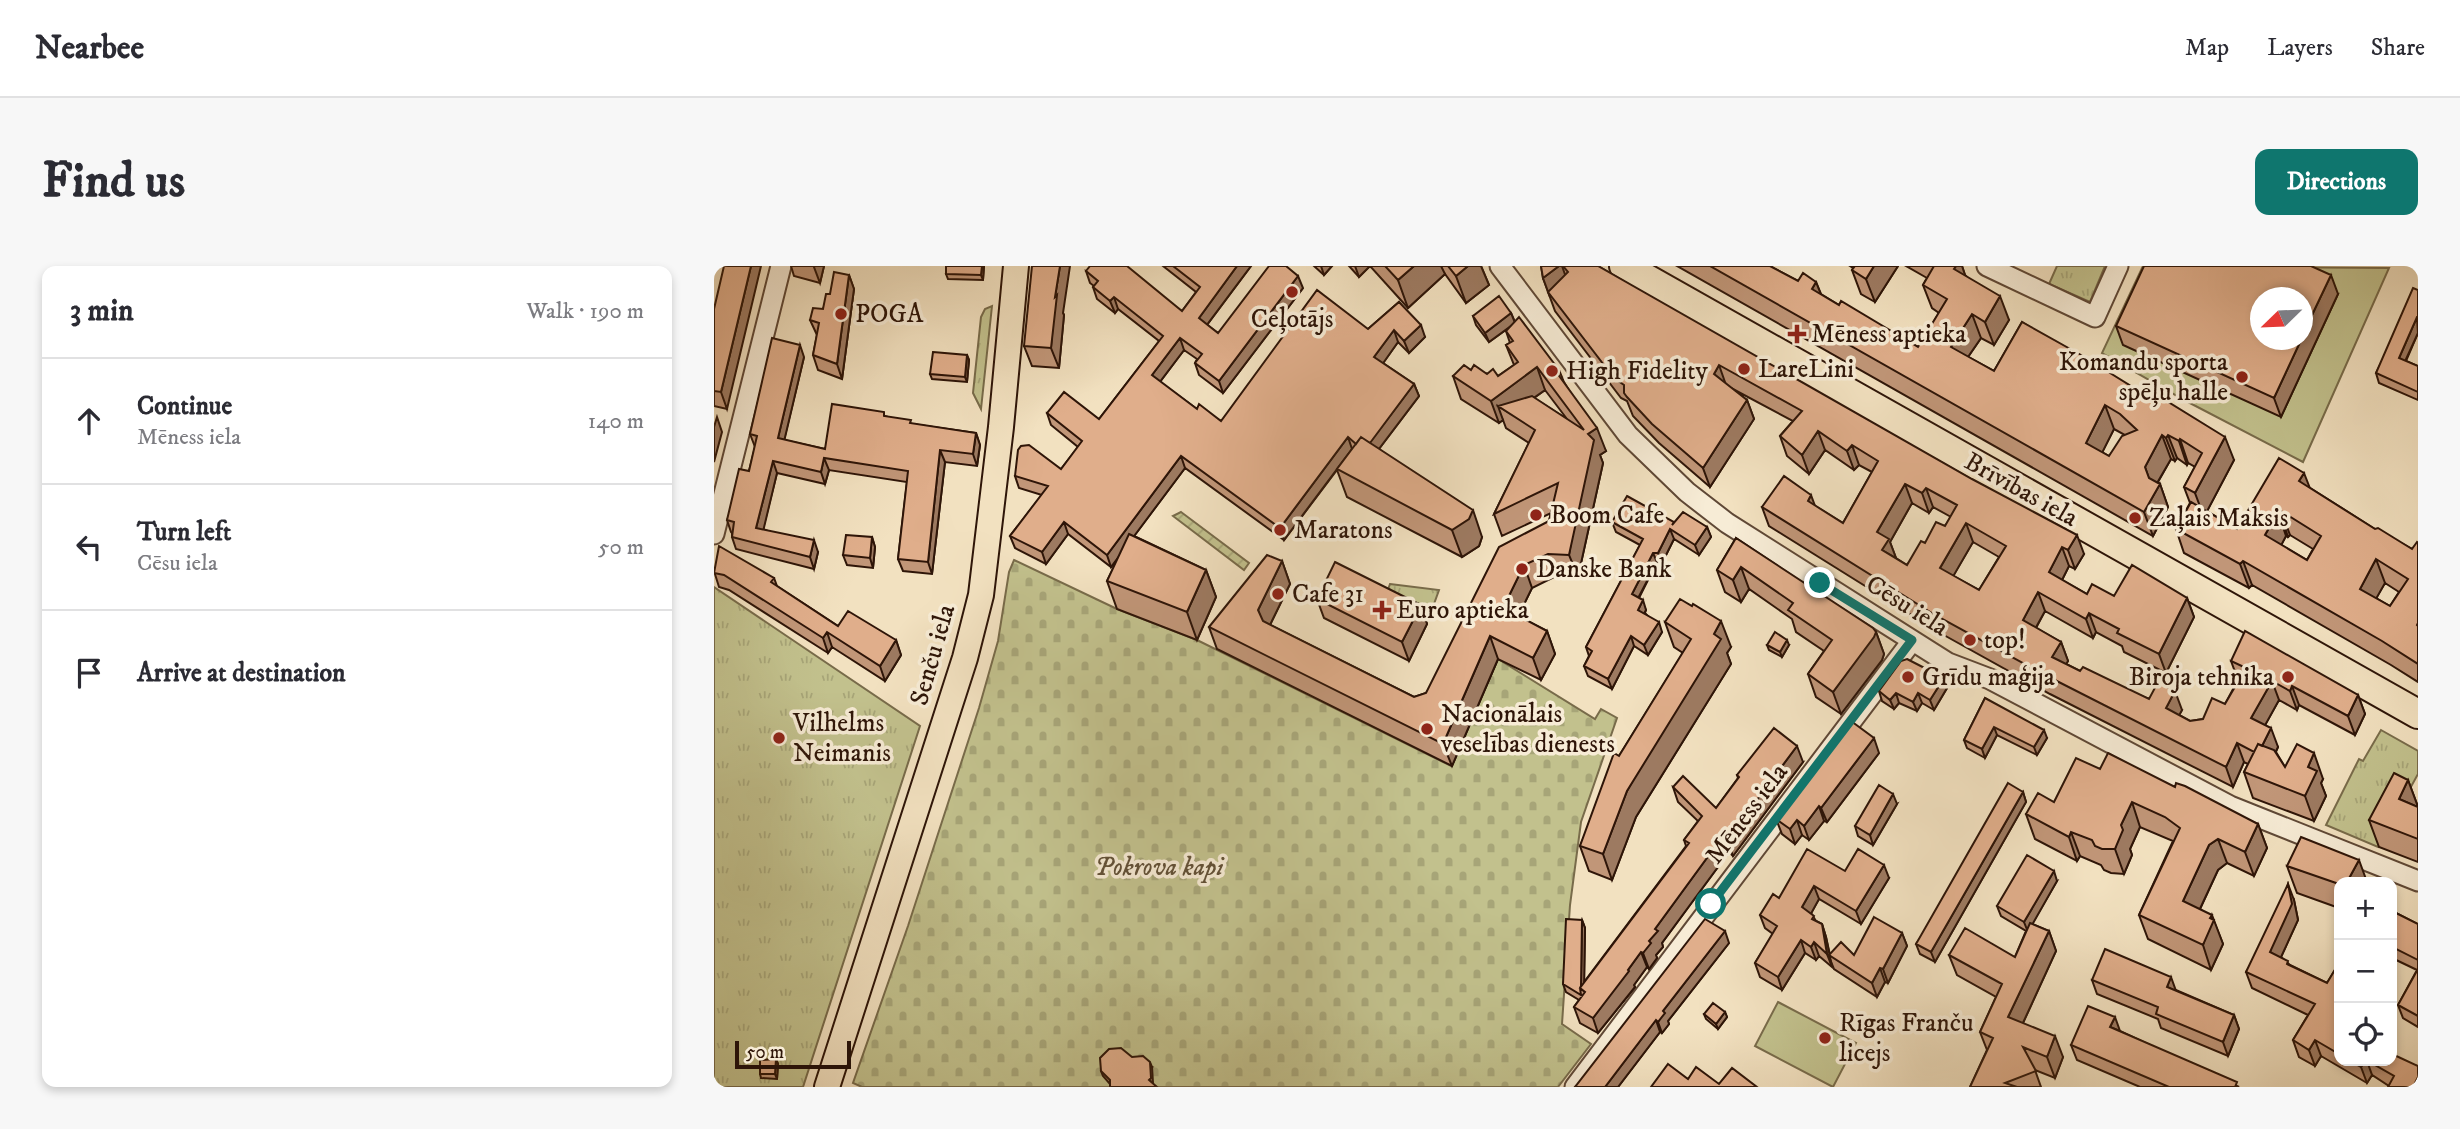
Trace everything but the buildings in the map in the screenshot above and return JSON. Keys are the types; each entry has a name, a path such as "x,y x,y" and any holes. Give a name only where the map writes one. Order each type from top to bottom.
{"highway":[{"name":"Brīvības iela","path":"1624,266 2418,714"}],"main road":[{"name":"Senču iela","path":"827,1087 965,658 977,611 1001,427 1016,266"}],"street":[{"path":"714,534 781,266"},
{"name":"Cēsu iela","path":"1500,266 1628,435 1658,466 1727,523 1948,663 1990,679 2230,806 2418,881"},
{"path":"1999,269 2095,317 2118,266"},
{"name":"Mēness iela","path":"1575,1087 1912,640"}],"green space":[{"path":"2057,266 2105,266 2090,302 2049,284"},
{"name":"Komandu sporta spēļu halle","path":"2143,266 2389,268 2303,462 2186,401 2102,353"},
{"path":"992,306 981,409 973,393 981,317 985,309"},
{"path":"1181,512 1249,563 1244,570 1173,516"},
{"name":"Pokrova kapi","path":"1014,560 1117,609 1197,640 1451,766 1498,659 1595,719 1601,709 1617,718 1581,822 1570,905 1562,1024 1591,1044 1558,1087 862,1087 853,1083 908,926 979,708 998,641 1009,572"},
{"path":"1390,584 1439,590 1430,615 1386,595"},
{"path":"714,587 920,726 803,1087 714,1087"},
{"path":"2381,730 2418,751 2418,774 2378,847 2326,825 2359,759 2363,761"},
{"path":"1778,1002 1856,1043 1833,1087 1755,1046"}],"place":[{"name":"Ceļotājs","path":"1292,292"},
{"name":"POGA","path":"841,314"},
{"name":"Mēness aptieka","path":"1797,334"},
{"name":"LareLini","path":"1744,369"},
{"name":"High Fidelity","path":"1552,371"},
{"name":"Komandu sporta spēļu halle","path":"2242,377"},
{"name":"Boom Cafe","path":"1536,515"},
{"name":"Zaļais Maksis","path":"2135,518"},
{"name":"Maratons","path":"1280,530"},
{"name":"Danske Bank","path":"1522,569"},
{"name":"Cafe 31","path":"1278,594"},
{"name":"Euro aptieka","path":"1382,610"},
{"name":"top!","path":"1970,640"},
{"name":"Grīdu maģija","path":"1908,677"},
{"name":"Biroja tehnika","path":"2288,677"},
{"name":"Nacionālais veselības dienests","path":"1427,729"},
{"name":"Vilhelms Neimanis","path":"779,738"},
{"name":"Rīgas Franču licejs","path":"1825,1038"}],"route":[{"path":"1711,904 1912,640 1820,583"}]}
